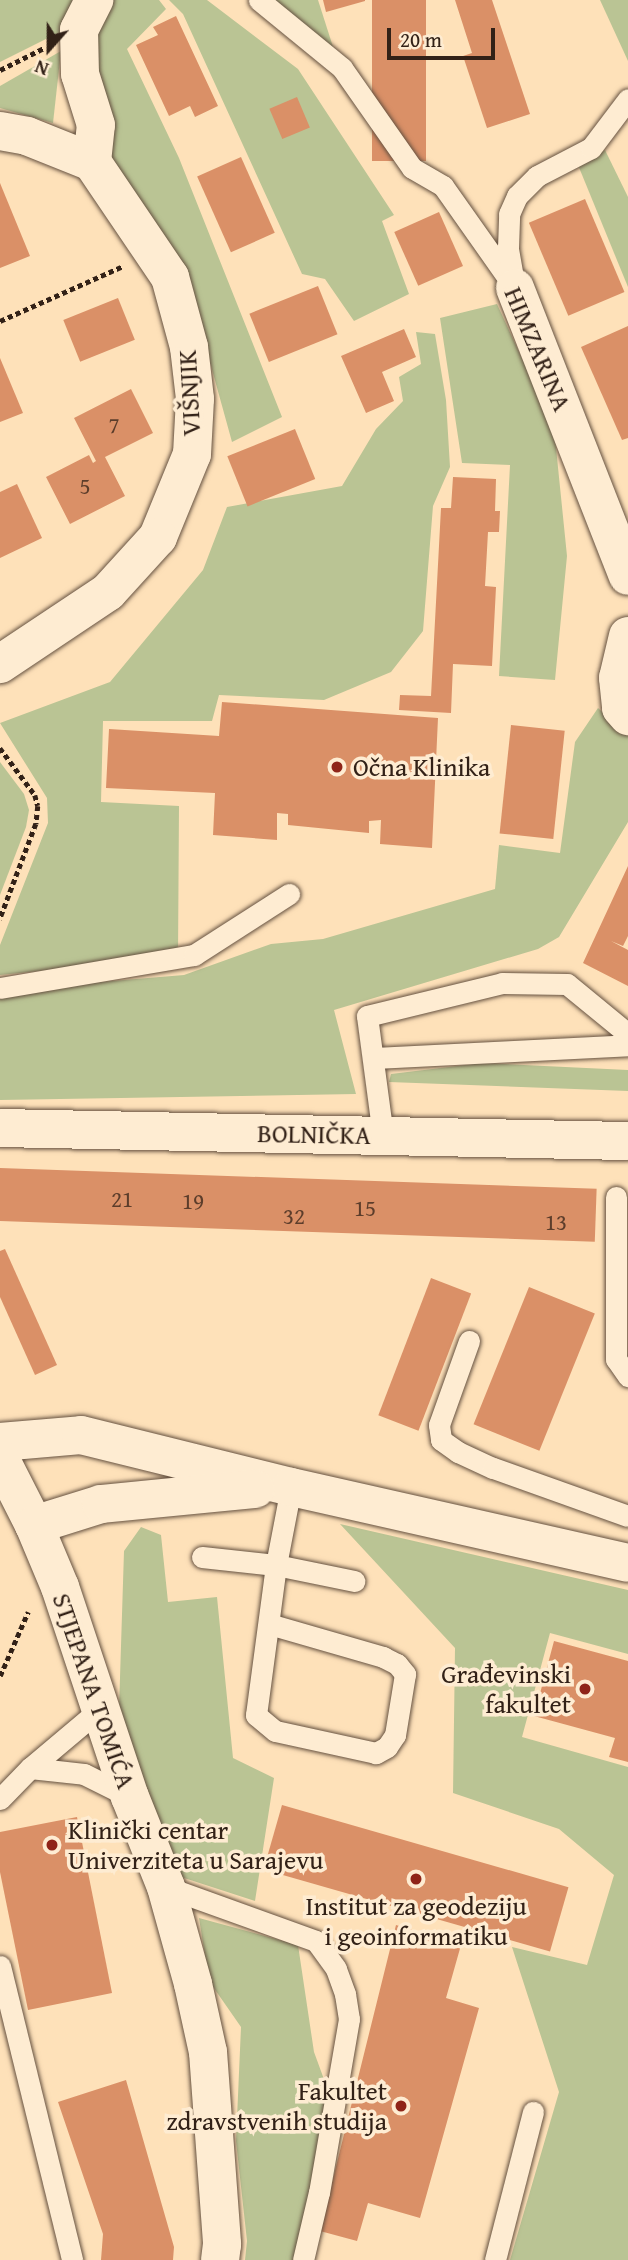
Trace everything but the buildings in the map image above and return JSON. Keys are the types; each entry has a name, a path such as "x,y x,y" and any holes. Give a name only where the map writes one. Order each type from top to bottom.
{"street":[{"path":"0,131 27,136 92,162 96,125 80,74 79,30 94,0"},
{"name":"VIŠNJIK","path":"0,664 108,592 158,537 192,454 195,399 189,347 170,277 92,162"},
{"name":"HIMZARINA","path":"515,288 628,576"},
{"path":"628,636 618,678 621,708 628,716"},
{"name":"BOLNIČKA","path":"0,1128 628,1141"},
{"path":"0,1442 81,1435 288,1487 628,1563"},
{"name":"STJEPANA TOMIĆA","path":"0,1458 34,1525 60,1587 130,1797 166,1887 208,2052 222,2244 220,2260"},
{"path":"34,1525 101,1504 288,1487"}],"lane":[{"name":"HIMZARINA","path":"259,0 342,68 412,168 443,186 515,288"},
{"path":"515,288 508,248 509,214 517,196 537,176 591,148 628,99"},
{"path":"0,988 194,955 289,894"},
{"path":"383,1136 375,1058 367,1016 502,983 567,984 628,1034"},
{"path":"375,1058 628,1045"},
{"path":"616,1197 615,1359 628,1376"},
{"path":"469,1341 439,1425 441,1440 458,1452 493,1468 628,1516"},
{"path":"269,1624 383,1657 397,1664 405,1674 395,1735 387,1747 376,1753 275,1731 265,1726 256,1715 288,1487"},
{"path":"202,1557 276,1564 354,1581"},
{"path":"0,1799 30,1768 100,1709"},
{"path":"30,1768 84,1774 130,1797"},
{"path":"166,1887 316,1941 336,1969 345,1994 348,2019 319,2192 303,2260"},
{"path":"0,1966 72,2260"},
{"path":"495,2260 533,2112"}],"path":[{"path":"0,321 153,253"},
{"path":"0,748 35,795 38,806 36,824 0,919"},
{"path":"0,1676 13,1644"}],"green space":[{"path":"0,0 83,0 68,28 0,62"},
{"path":"103,0 159,0 166,9 127,49 179,158 282,417 232,442 208,355 101,159 91,45"},
{"path":"169,0 207,0 298,69 394,215 382,221 409,294 354,321 325,279 302,274 183,14"},
{"path":"273,0 318,0 334,50"},
{"path":"600,0 628,0 628,61"},
{"path":"61,51 53,123 0,108 0,86"},
{"path":"605,150 628,197 628,287 578,165"},
{"path":"497,304 554,428 567,556 555,680 499,676 510,465 462,463 440,318"},
{"path":"416,332 435,334 446,400 450,467 433,506 423,631 391,672 324,700 219,695 212,721 103,721 101,802 179,806 178,957 0,975 0,945 48,823 47,798 0,723 110,682 203,570 227,507 342,486 376,429 403,401 399,377 421,364"},
{"path":"598,708 628,736 628,822 559,937 538,949 334,1010 356,1094 0,1100 0,999 64,985 184,975 271,944 323,939 495,889 499,845 560,853 575,742"},
{"path":"0,762 24,794 29,810 26,827 0,895"},
{"path":"482,1063 628,1070 628,1091 389,1082 391,1074"},
{"path":"340,1524 628,1590 628,1654 550,1633 522,1737 628,1767 628,2260 510,2260 559,2092 512,1947 587,1965 614,1875 559,1829 453,1793 455,1648"},
{"path":"141,1527 161,1535 168,1602 217,1597 233,1758 274,1778 255,1901 178,1876 119,1709 124,1551"},
{"path":"199,1918 298,1945 314,2052 329,2093 305,2215 293,2260 245,2260 247,2241 236,2141 241,2027 209,1981"}],"place":[{"name":"Očna Klinika","path":"337,767"},
{"name":"Građevinski fakultet","path":"585,1689"},
{"name":"Klinički centar Univerziteta u Sarajevu","path":"52,1845"},
{"name":"Institut za geodeziju i geoinformatiku","path":"416,1879"},
{"name":"Fakultet zdravstvenih studija","path":"401,2106"}]}
